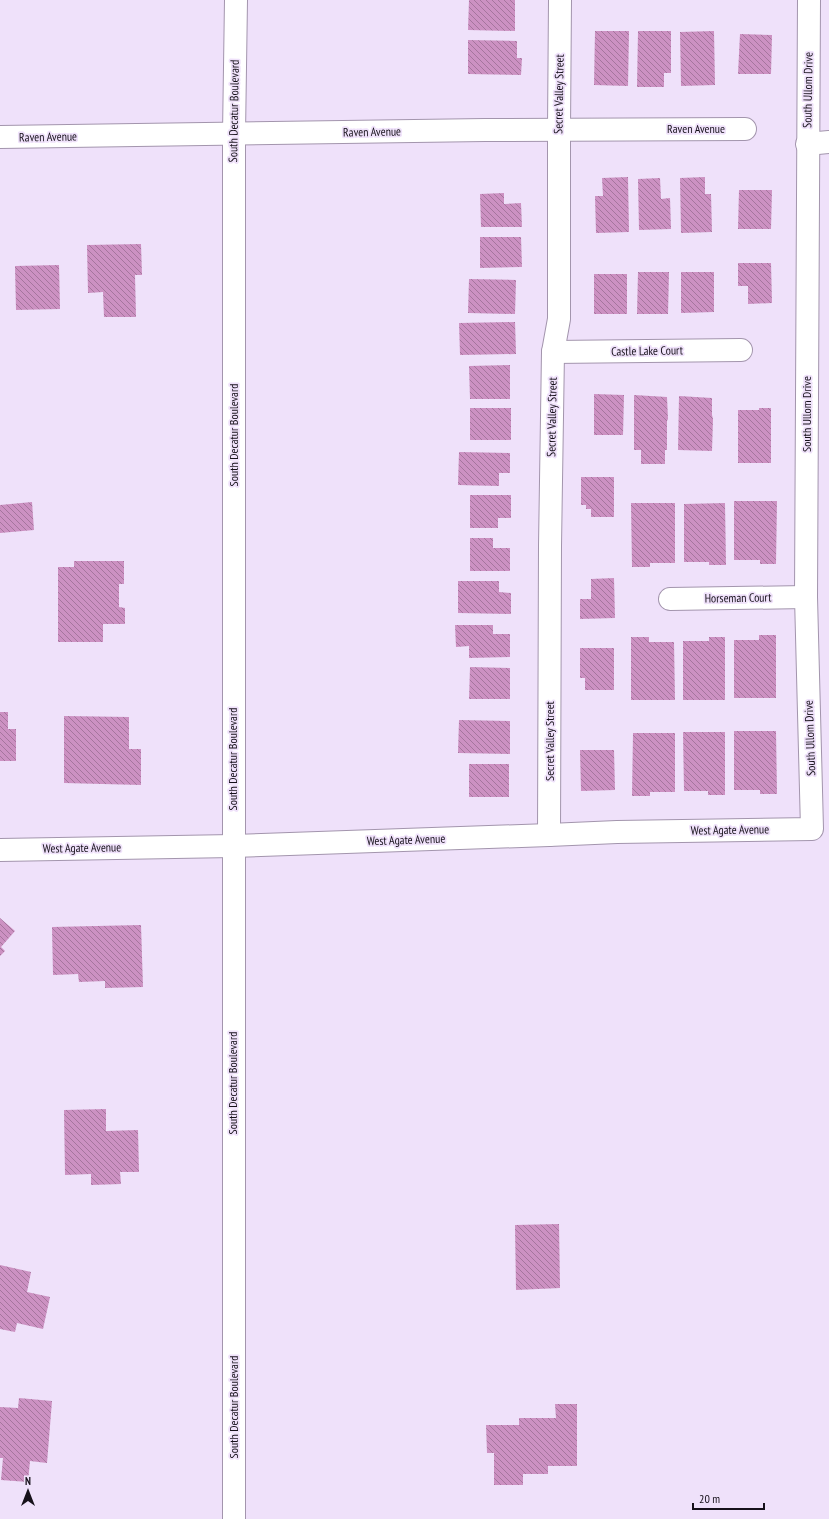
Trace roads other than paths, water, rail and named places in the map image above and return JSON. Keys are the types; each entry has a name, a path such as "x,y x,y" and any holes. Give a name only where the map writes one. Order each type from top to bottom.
{"street":[{"name":"South Decatur Boulevard","path":"234,1519 233,846 234,134 236,0"},
{"name":"Secret Valley Street","path":"549,836 550,546 553,352 560,319 560,0"},
{"name":"South Ullom Drive","path":"809,0 807,144 806,597 812,829"},
{"name":"Raven Avenue","path":"0,137 559,129 745,129"},
{"path":"807,144 829,142"},
{"name":"Castle Lake Court","path":"553,352 741,350"},
{"name":"Horseman Court","path":"670,599 806,597"},
{"name":"West Agate Avenue","path":"0,850 233,846 549,836 625,832 812,829"}]}
